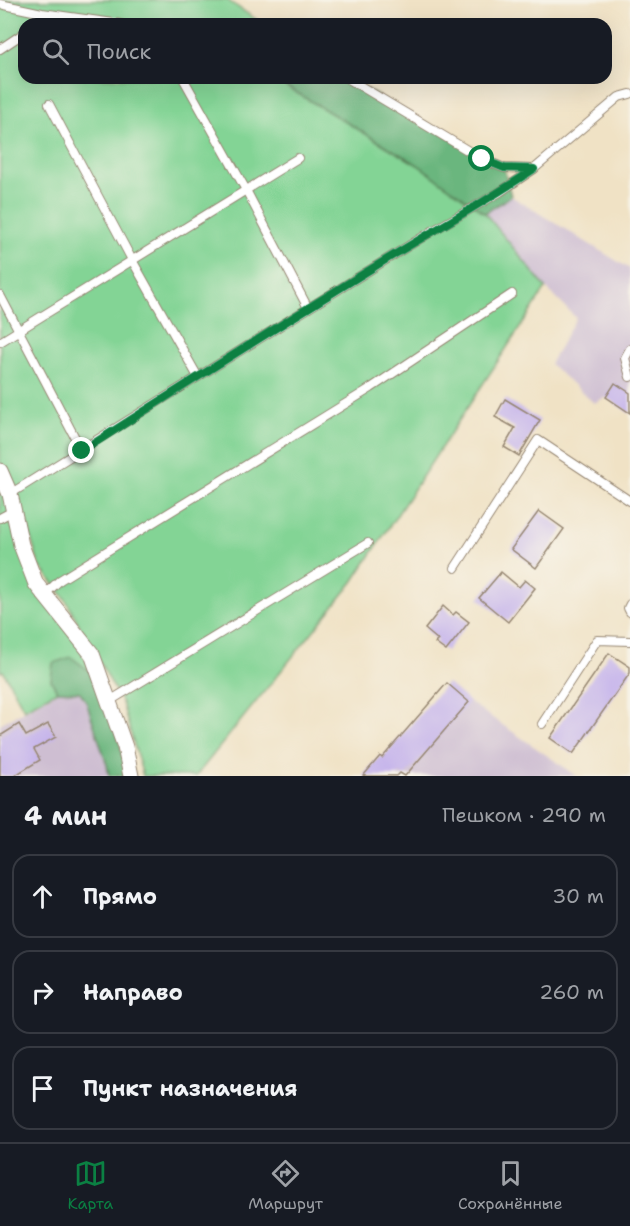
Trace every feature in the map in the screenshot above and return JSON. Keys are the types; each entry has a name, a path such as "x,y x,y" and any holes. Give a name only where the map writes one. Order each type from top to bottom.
{"street":[{"path":"0,471 10,494 7,514 36,584 92,654 125,747 131,776"}],"lane":[{"path":"0,4 76,18"},
{"path":"48,18 53,15"},
{"path":"0,49 18,37"},
{"path":"186,84 246,190 308,308"},
{"path":"357,84 482,159 504,168 534,169"},
{"path":"10,494 434,230 500,192 534,169 619,97 630,94"},
{"path":"49,104 132,260 198,376"},
{"path":"0,342 298,158"},
{"path":"44,595 60,580 371,388 512,294"},
{"path":"0,295 82,451"},
{"path":"630,349 625,358 630,377"},
{"path":"455,568 538,440 630,501"},
{"path":"108,702 368,543"},
{"path":"630,604 628,608 630,612"},
{"path":"542,724 597,640 630,641"}],"shaded area":[{"path":"511,196 630,269 630,413 606,397 594,403 550,364 576,318 546,288 485,213"},
{"path":"78,680 127,776 0,776 0,724"},
{"path":"447,683 469,702 577,776 363,776 380,756 383,757"}],"green space":[{"path":"0,0 227,0 254,18 75,18 45,14 53,18 18,18 18,84 282,84 418,165 485,213 546,288 353,582 196,776 143,776 122,703 64,597 39,565 24,515 8,523 14,528 33,585 82,650 92,673 51,679 57,691 24,709 3,671 0,672"},
{"path":"282,84 357,84 504,168 511,196 485,213 418,165"},
{"path":"71,657 92,673 119,739 127,776 109,776 86,701 80,692 57,691 51,680 53,663"}],"building":[{"path":"615,383 630,393 630,413 606,397"},
{"path":"505,399 540,420 519,456 504,447 515,428 495,417"},
{"path":"539,511 564,529 536,568 511,549"},
{"path":"501,572 519,587 525,580 535,588 508,622 479,598"},
{"path":"443,606 453,615 456,612 469,622 446,651 435,643 438,640 425,629"},
{"path":"609,653 630,667 630,673 573,754 550,738"},
{"path":"447,683 469,702 405,776 400,773 397,776 363,776 380,756 382,758"},
{"path":"19,724 26,736 48,724 56,737 34,749 40,760 14,776 0,776 0,736"}],"route":[{"path":"82,451 258,338 500,192 534,169 504,168 482,159"}]}
